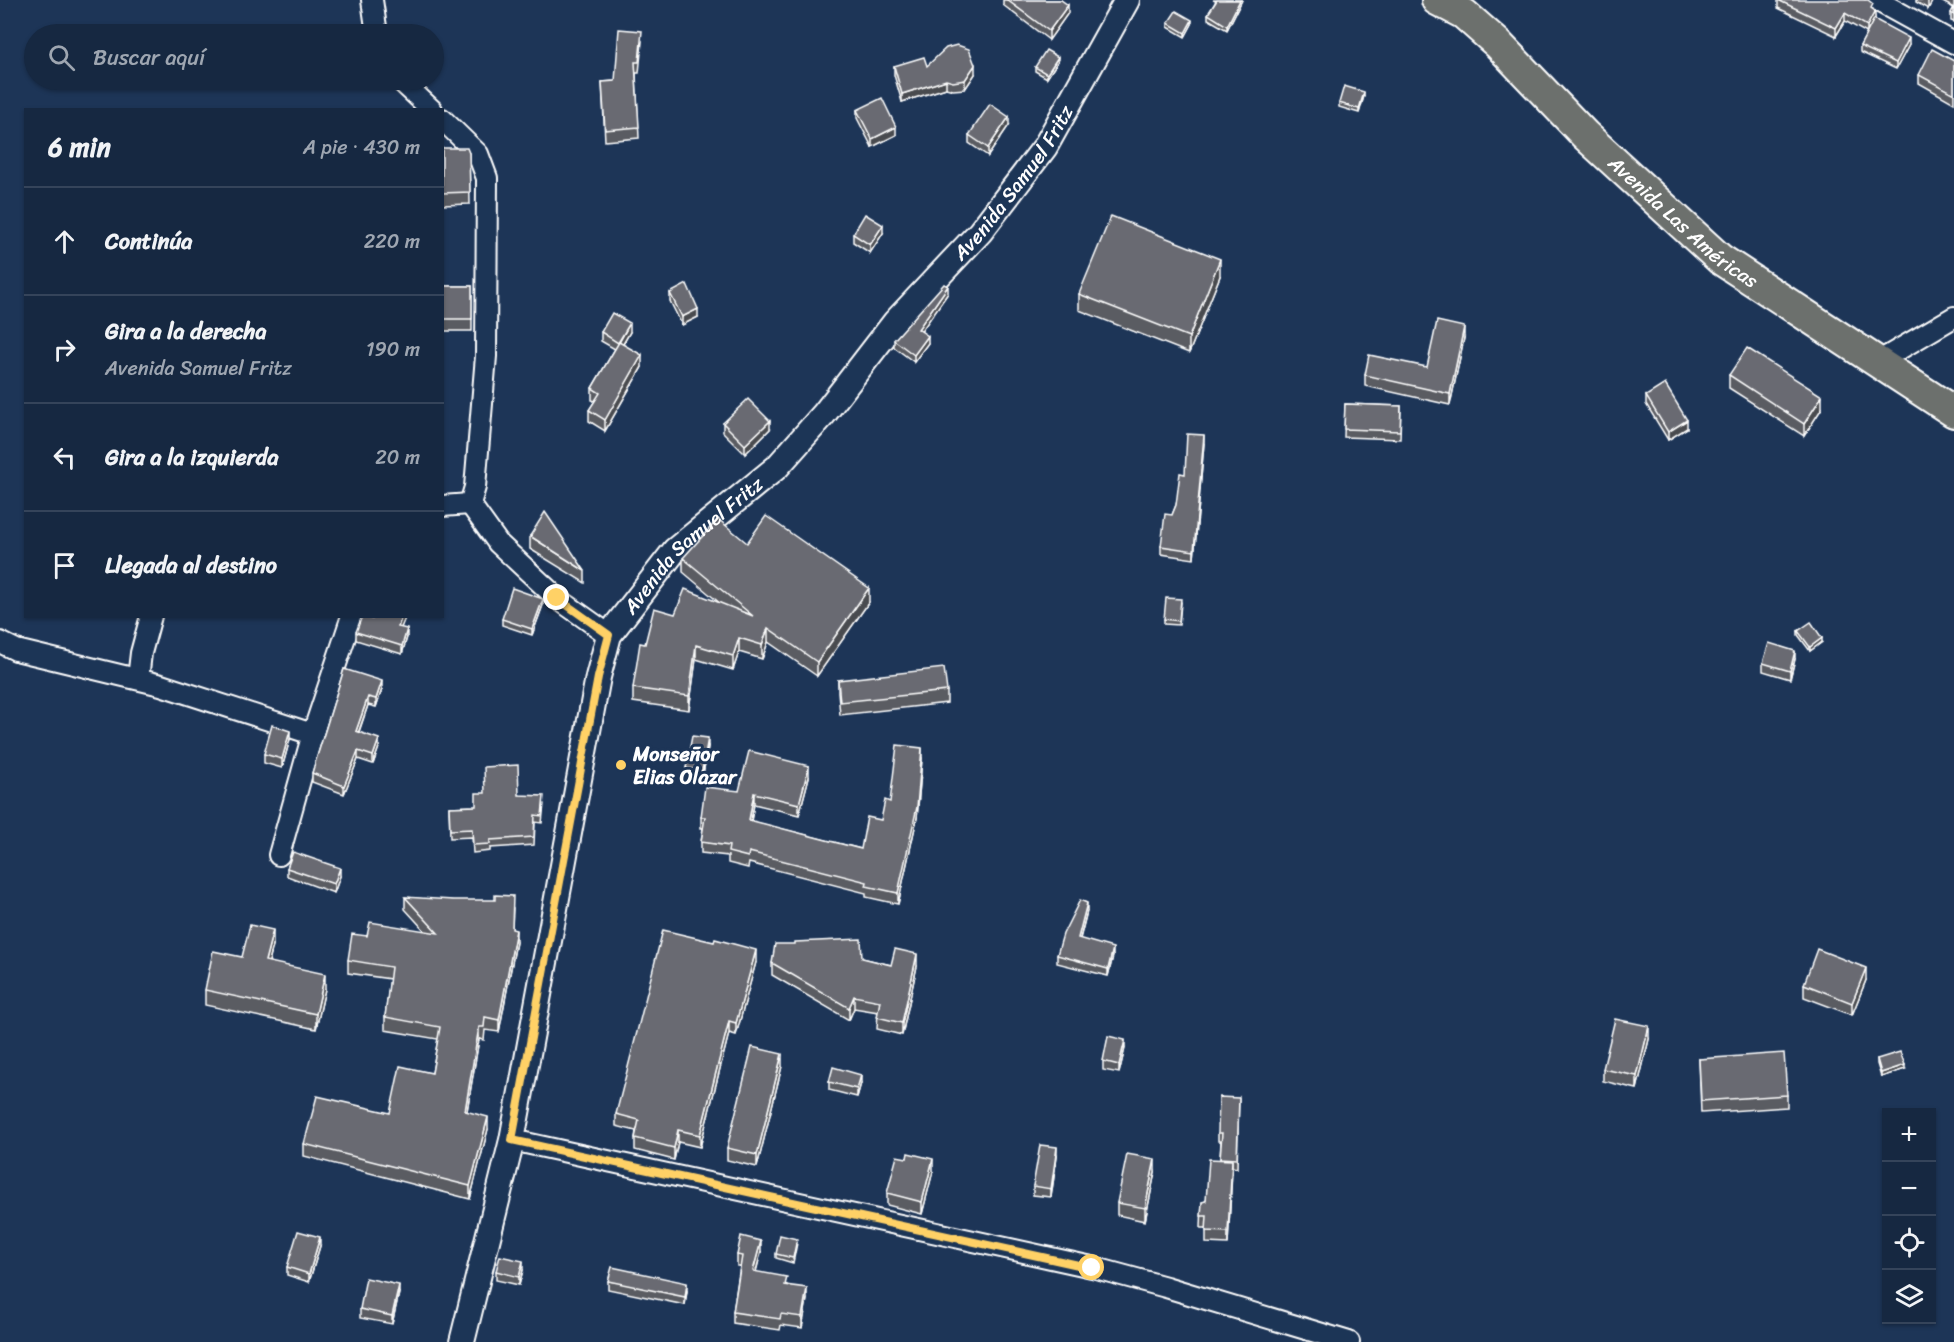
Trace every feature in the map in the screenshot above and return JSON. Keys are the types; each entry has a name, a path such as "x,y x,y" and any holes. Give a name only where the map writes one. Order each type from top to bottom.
{"main road":[{"name":"Avenida Las Américas","path":"1444,2 1464,14 1498,44 1586,135 1720,259 1954,412"}],"street":[{"path":"372,0 376,24"},
{"name":"Avenida Samuel Fritz","path":"462,1342 512,1140 598,677 609,635 675,550 777,467 824,414 895,322 980,232 1045,147 1127,0"},
{"path":"1880,1 1954,44"},
{"path":"411,90 430,108"},
{"path":"444,121 478,154 488,178 486,356 475,488 470,504"},
{"path":"1876,363 1954,317"},
{"path":"470,504 498,543 557,598 609,635"},
{"path":"444,506 470,504"},
{"path":"138,680 141,653 150,618"},
{"path":"279,855 314,730 351,618"},
{"path":"0,642 16,650 138,680 306,732 314,730"},
{"path":"512,1140 1092,1268 1166,1287 1349,1342"}],"building":[{"path":"1007,0 1061,0 1068,5 1049,31"},
{"path":"1217,0 1240,0 1227,26 1208,14"},
{"path":"1778,0 1868,0 1873,4 1871,8 1875,11 1867,26 1845,13 1836,28"},
{"path":"1176,11 1192,20 1185,33 1168,23"},
{"path":"1874,19 1909,38 1896,63 1860,46"},
{"path":"619,29 642,31 639,62 635,62 639,127 605,130 602,82 615,81"},
{"path":"957,45 969,49 975,65 965,80 953,82 946,80 902,94 894,66 924,57 927,66 946,48"},
{"path":"1932,49 1954,61 1954,94 1919,75"},
{"path":"1046,50 1058,57 1047,74 1035,67"},
{"path":"1344,86 1364,92 1359,109 1339,103"},
{"path":"882,98 896,127 872,139 857,110"},
{"path":"990,104 1009,117 988,148 969,135"},
{"path":"444,148 467,148 470,192 444,193"},
{"path":"865,214 883,225 870,245 853,234"},
{"path":"1111,216 1220,259 1189,337 1079,294"},
{"path":"687,284 698,309 682,317 670,293"},
{"path":"944,284 948,286 918,329 928,336 914,355 894,340"},
{"path":"444,286 472,286 472,319 444,319"},
{"path":"612,313 630,323 618,343 601,332"},
{"path":"1437,321 1464,327 1450,394 1365,375 1369,355 1427,367"},
{"path":"619,342 642,355 605,420 589,410 600,393 592,388"},
{"path":"1747,348 1822,396 1804,424 1729,375"},
{"path":"1665,384 1687,420 1668,432 1646,396"},
{"path":"748,399 770,421 745,445 723,423"},
{"path":"1345,404 1401,406 1400,431 1344,429"},
{"path":"1187,434 1204,435 1194,551 1161,546 1165,514 1172,515 1176,505 1180,473 1185,474"},
{"path":"545,512 585,571 530,536"},
{"path":"766,516 869,588 817,662 768,628 762,645 739,638 733,656 696,645 689,696 633,688 640,643 645,644 654,608 675,614 685,589 753,616 683,558 718,519 747,543"},
{"path":"512,588 543,599 532,629 502,619"},
{"path":"1166,598 1181,599 1179,621 1164,619"},
{"path":"361,618 401,618 398,627 407,629 402,646 356,632"},
{"path":"1811,622 1822,638 1810,647 1798,631"},
{"path":"1769,643 1795,651 1790,671 1763,663"},
{"path":"944,668 947,691 840,702 838,680"},
{"path":"344,669 382,681 376,699 368,697 356,731 379,739 373,756 358,751 344,786 312,773"},
{"path":"272,725 290,731 282,759 264,754"},
{"path":"692,736 708,738 702,771 686,768"},
{"path":"897,745 922,748 917,807 898,893 866,886 867,882 749,852 748,857 728,852 729,846 701,842 705,817 701,817 705,787 739,791 749,751 809,766 799,804 754,793 749,820 861,849 867,817 881,820 885,800 890,802"},
{"path":"518,765 519,795 544,796 542,816 535,815 534,837 490,840 490,844 473,845 472,829 450,830 449,807 476,806 476,793 485,793 484,767"},
{"path":"293,852 340,868 334,884 287,868"},
{"path":"495,895 513,896 512,929 516,930 499,1020 485,1017 484,1027 479,1027 465,1111 488,1117 470,1186 304,1144 317,1096 390,1113 400,1066 432,1073 440,1027 385,1017 391,967 348,960 352,934 367,936 370,922 438,933 405,897 495,900"},
{"path":"1080,900 1087,903 1078,938 1113,948 1108,969 1057,955 1063,934"},
{"path":"250,925 273,930 265,961 325,974 316,1014 205,990 213,951 242,957"},
{"path":"663,930 714,942 715,939 756,950 736,1023 729,1021 700,1135 678,1130 674,1148 635,1138 639,1120 616,1114"},
{"path":"861,939 862,958 891,965 895,949 917,954 902,1023 877,1017 880,1001 854,996 849,1008 772,963 775,944"},
{"path":"1817,949 1866,968 1852,1003 1804,984"},
{"path":"1615,1019 1649,1026 1637,1076 1603,1069"},
{"path":"1108,1036 1125,1040 1119,1065 1103,1061"},
{"path":"752,1047 782,1054 757,1155 727,1148"},
{"path":"1900,1052 1905,1065 1881,1073 1877,1059"},
{"path":"1784,1053 1787,1095 1701,1101 1699,1059"},
{"path":"833,1067 861,1075 857,1089 829,1082"},
{"path":"1219,1097 1239,1098 1237,1159 1220,1158 1222,1133 1218,1133"},
{"path":"1040,1145 1057,1147 1051,1189 1033,1186"},
{"path":"908,1153 933,1159 922,1202 887,1193 897,1156 907,1158"},
{"path":"1127,1154 1155,1159 1145,1208 1117,1203"},
{"path":"1209,1159 1232,1160 1228,1232 1206,1231 1207,1216 1201,1216 1202,1202 1206,1201"},
{"path":"298,1231 320,1237 309,1274 287,1267"},
{"path":"780,1235 797,1239 793,1258 776,1254"},
{"path":"741,1236 761,1241 753,1271 787,1277 785,1285 807,1288 802,1317 781,1314 780,1319 733,1312 742,1256 737,1255"},
{"path":"500,1256 523,1261 519,1277 496,1271"},
{"path":"612,1267 687,1283 685,1297 608,1281"},
{"path":"366,1278 399,1285 392,1316 360,1309"}],"place":[{"name":"Monseñor Elias Olazar","path":"621,765"}],"route":[{"path":"557,598 609,635 598,677 512,1140 1092,1268"}]}
